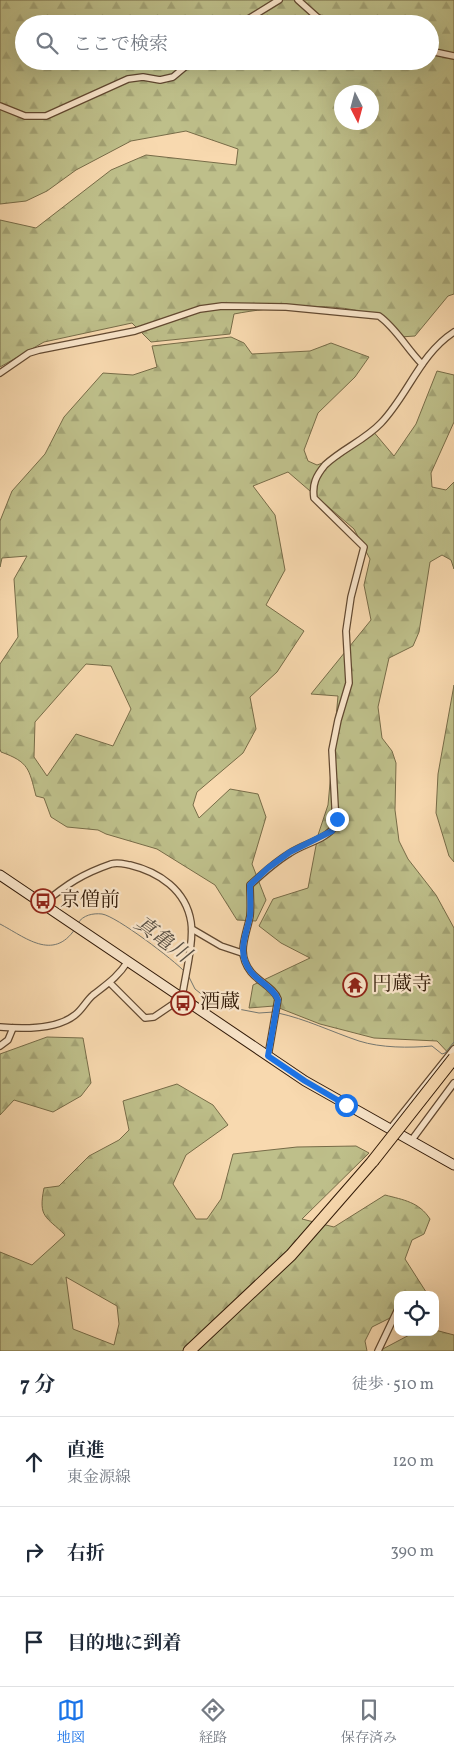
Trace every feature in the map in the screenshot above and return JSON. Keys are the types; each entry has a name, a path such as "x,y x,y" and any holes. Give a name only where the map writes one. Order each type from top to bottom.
{"highway":[{"path":"189,1351 240,1305 290,1255 373,1161 454,1058"}],"main road":[{"path":"0,875 305,1081 454,1165"}],"street":[{"path":"255,15 279,0"},
{"path":"298,0 315,15"},
{"path":"439,53 454,56"},
{"path":"0,106 25,116 46,116 128,79 143,77 160,80 173,77 181,70"},
{"path":"0,373 29,353 134,331 200,309 222,306 286,307 379,316 386,321 405,347 422,364"},
{"path":"268,1056 277,1013 277,995 252,972 242,953 250,910 250,885 276,863 301,846 327,835 336,825 332,750 338,720 349,683 346,631 351,597 364,547 314,498 312,488 325,465 335,455 383,422 422,364 438,345 454,332"},
{"path":"43,904 76,878 112,864 121,863 144,868 164,879 182,898 191,920 192,929 182,998 154,1017 145,1018 110,983"},
{"path":"192,929 221,946 242,953"},
{"path":"0,1027 13,1028 53,1024 70,1018 93,995 120,974 128,961"},
{"path":"0,1046 8,1040 13,1028"},
{"path":"390,1129 454,1049"},
{"path":"410,1141 454,1083"},
{"path":"378,1351 394,1317"}],"green space":[{"path":"0,0 454,0 454,294 448,296 415,336 400,337 376,317 345,308 286,307 234,314 230,334 151,342 132,323 44,342 0,367 0,220 36,228 111,170 146,155 236,165 238,149 186,131 131,141 76,170 47,191 26,201 0,204"},
{"path":"231,337 244,343 252,354 310,351 331,343 369,357 355,377 318,413 304,450 308,461 317,465 342,456 372,430 394,456 416,424 437,371 454,375 454,422 431,473 432,487 446,490 454,482 454,569 451,560 442,555 430,562 419,632 413,646 389,658 378,707 382,738 392,751 396,763 395,810 399,841 408,859 436,895 454,928 454,1059 437,1041 374,1038 320,1024 274,1006 249,1008 253,985 310,958 281,943 259,926 273,899 308,888 318,835 328,805 338,696 311,694 371,620 364,585 370,559 354,529 288,472 253,486 275,515 285,570 266,605 304,631 277,672 250,697 256,729 243,753 197,792 193,805 199,818 230,789 258,794 266,817 252,864 266,900 256,921 237,920 215,885 157,849 98,830 67,827 51,817 44,798 36,796 32,779 23,763 1,752 0,664 18,637 14,579 27,556 2,558 0,567 0,521 12,491 45,454 64,417 103,373 133,375 157,367 152,346","holes":["86,664 111,666 131,709 113,746 76,734 47,776 34,757 35,722"]},
{"path":"454,685 454,862 449,856 436,813 438,774"},
{"path":"47,1037 83,1038 91,1083 81,1096 53,1112 14,1100 0,1115 0,1054"},
{"path":"177,1084 213,1105 228,1125 186,1155 173,1184 196,1219 207,1219 221,1199 233,1154 297,1147 356,1146 369,1153 302,1219 334,1227 385,1195 416,1205 430,1219 424,1234 412,1240 405,1259 425,1291 394,1291 394,1316 372,1327 365,1341 367,1351 0,1351 0,1252 32,1265 65,1235 45,1216 42,1205 44,1188 59,1186 89,1156 119,1140 129,1130 123,1101","holes":["66,1277 117,1306 119,1324 114,1345 73,1329"]},
{"path":"439,1331 454,1335 454,1351 379,1351 407,1336 439,1336"}],"waterway":[{"name":"真亀川","path":"78,923 85,916 92,914 102,914 109,917 145,939 185,972"},
{"name":"真亀川","path":"0,924 29,940 48,945 58,944 66,939 75,929"},
{"name":"真亀川","path":"189,977 195,989 200,993 233,1008 259,1013 274,1012"},
{"name":"真亀川","path":"278,1013 376,1045 432,1046 442,1054 454,1042"}],"place":[{"name":"京僧前","path":"43,901"},
{"name":"円蔵寺","path":"355,985"},
{"name":"酒蔵","path":"183,1003"}],"route":[{"path":"337,819 336,825 327,835 290,852 268,868 250,885 249,919 242,945 242,953 252,972 277,995 275,1022 268,1056 346,1105"}]}
